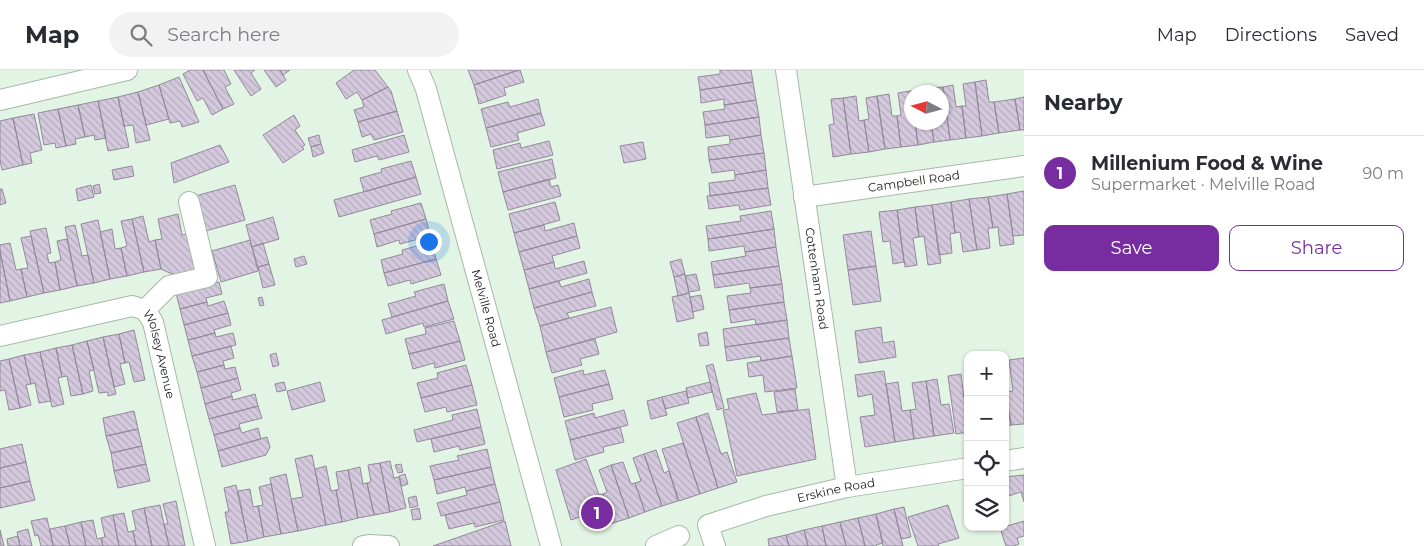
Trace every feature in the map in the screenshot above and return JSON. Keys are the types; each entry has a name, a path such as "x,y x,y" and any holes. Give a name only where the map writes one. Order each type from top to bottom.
{"street":[{"path":"0,100 127,70"},
{"name":"Melville Road","path":"418,70 426,89 551,546"},
{"name":"Cottenham Road","path":"786,70 846,488"},
{"name":"Campbell Road","path":"804,197 1024,166"},
{"path":"145,310 169,286 207,277 188,202"},
{"name":"Wolsey Avenue","path":"0,336 132,306 145,310 153,322 205,546"},
{"path":"1009,461 1024,458"},
{"name":"Erskine Road","path":"715,546 708,525 766,506 846,488 964,469"},
{"path":"656,546 679,536"},
{"path":"363,546 389,546"}],"building":[{"path":"190,70 203,70 223,109 212,115 203,98 197,101 183,74"},
{"path":"203,70 224,70 231,84 225,87 234,104 223,109"},
{"path":"234,70 255,70 251,73 261,89 251,96"},
{"path":"264,70 280,70 286,80 276,87"},
{"path":"280,70 290,70 283,75"},
{"path":"354,70 375,70 388,87 362,100 357,92 346,99 336,83"},
{"path":"468,70 519,70 474,85"},
{"path":"520,70 524,82 504,88 506,95 479,104 474,85"},
{"path":"720,70 751,70 753,82 700,90 698,77 720,74"},
{"path":"179,77 199,122 182,127 180,121 170,123 159,85"},
{"path":"986,80 989,102 994,102 999,133 982,136 975,82"},
{"path":"753,82 756,100 724,105 724,99 701,103 700,90"},
{"path":"975,82 982,136 966,138 962,106 966,106 963,84"},
{"path":"159,85 169,119 146,125 138,92"},
{"path":"953,85 956,107 962,106 966,138 950,140 949,86"},
{"path":"388,87 397,111 358,122 354,110 364,107 362,100"},
{"path":"138,92 150,140 136,143 133,125 124,126 118,97"},
{"path":"904,92 904,130 916,130 918,145 901,147 897,116 901,115 898,93"},
{"path":"889,94 892,116 897,116 901,147 885,149 877,96"},
{"path":"856,96 859,121 864,120 869,152 851,154 843,98"},
{"path":"877,96 885,149 869,152 864,120 869,119 866,98"},
{"path":"118,97 129,147 108,151 98,101"},
{"path":"1024,97 1024,130 1020,130 1015,99"},
{"path":"843,98 851,154 833,157 829,125 834,124 831,99"},
{"path":"538,99 541,113 486,128 481,109 508,102 510,107"},
{"path":"1015,99 1020,130 999,133 994,102"},
{"path":"756,100 759,117 705,125 703,112 725,109 724,105"},
{"path":"98,101 106,138 95,140 94,135 85,137 78,105"},
{"path":"78,105 85,137 75,139 76,144 66,146 58,109"},
{"path":"58,109 66,146 56,148 55,143 44,145 38,113"},
{"path":"397,111 403,132 374,140 371,134 362,137 358,122"},
{"path":"541,113 545,125 517,133 519,140 491,147 486,128"},
{"path":"34,114 42,150 30,153 32,163 23,165 13,118"},
{"path":"294,115 300,126 295,130 305,145 302,147 304,149 283,163 263,135"},
{"path":"759,117 761,135 730,140 729,135 706,138 705,125"},
{"path":"13,118 23,165 2,170 0,160 0,121"},
{"path":"916,130 932,130 934,142 918,145"},
{"path":"932,130 949,130 950,140 934,142"},
{"path":"319,135 321,144 311,147 308,138"},
{"path":"404,135 409,152 379,160 377,156 355,162 352,150"},
{"path":"761,135 764,153 709,160 708,147 730,144 730,140"},
{"path":"549,141 553,155 497,169 493,150 520,143 521,148"},
{"path":"643,142 646,159 624,163 620,146"},
{"path":"321,144 324,153 313,157 311,147"},
{"path":"220,145 229,162 174,183 171,163"},
{"path":"764,153 766,170 735,175 734,170 712,173 709,160"},
{"path":"552,159 556,178 503,192 498,172"},
{"path":"411,161 416,177 364,192 360,178 382,172 381,169"},
{"path":"132,166 134,176 114,180 112,170"},
{"path":"766,170 768,188 710,196 709,183 735,180 735,175"},
{"path":"416,177 421,194 339,217 334,200"},
{"path":"549,179 551,187 558,185 561,196 508,210 503,192"},
{"path":"99,184 101,193 95,194 93,186"},
{"path":"91,185 94,197 78,201 76,189"},
{"path":"235,185 245,220 202,232 192,197"},
{"path":"768,188 771,205 740,210 739,205 709,209 707,196"},
{"path":"0,189 2,189 6,203 0,205"},
{"path":"1024,191 1024,235 1013,236 1007,194"},
{"path":"1007,194 1014,244 1000,246 998,227 993,228 988,197"},
{"path":"988,197 993,228 988,228 990,248 977,250 969,199"},
{"path":"969,199 977,250 963,252 960,232 955,233 951,202"},
{"path":"555,202 560,220 514,233 509,214"},
{"path":"951,202 955,233 950,234 952,253 939,255 932,205"},
{"path":"421,203 426,219 374,234 370,220 392,214 391,211"},
{"path":"932,205 941,263 928,265 924,236 919,237 915,207"},
{"path":"915,207 919,237 913,238 917,265 905,267 897,210"},
{"path":"897,210 904,262 893,264 890,241 883,242 879,212"},
{"path":"771,211 774,229 708,239 706,226 741,221 740,216"},
{"path":"178,214 182,235 187,234 195,271 174,275 161,269 155,240 162,239 158,219"},
{"path":"143,216 149,242 155,240 161,269 144,272 132,219"},
{"path":"273,217 279,239 252,247 246,225"},
{"path":"132,219 144,272 127,276 121,248 127,246 121,221"},
{"path":"426,219 430,236 400,244 399,240 377,247 374,234"},
{"path":"98,220 110,279 94,283 81,224"},
{"path":"574,223 577,236 519,252 514,233 544,225 545,231"},
{"path":"75,225 82,256 88,255 94,283 77,286 65,227"},
{"path":"46,228 51,253 47,254 49,263 55,262 60,290 44,293 30,231"},
{"path":"112,229 115,249 121,248 127,276 110,279 100,232"},
{"path":"774,229 776,247 745,252 744,246 709,251 708,239"},
{"path":"871,231 876,266 848,270 843,235"},
{"path":"31,236 44,293 27,297 21,269 28,268 21,238"},
{"path":"577,236 580,248 552,256 554,262 524,270 519,252"},
{"path":"67,239 77,286 60,290 55,262 61,260 57,241"},
{"path":"250,240 258,271 221,282 212,251"},
{"path":"432,242 436,259 384,273 381,260 403,254 402,250"},
{"path":"10,243 16,270 21,269 27,297 10,301 0,245"},
{"path":"263,243 269,264 258,267 252,247"},
{"path":"776,247 779,266 713,275 711,262 746,256 745,252"},
{"path":"0,251 10,301 0,303"},
{"path":"304,256 307,264 296,267 294,259"},
{"path":"436,259 441,275 411,284 410,280 388,286 384,273"},
{"path":"681,259 685,274 674,277 670,262"},
{"path":"584,261 587,273 529,289 524,270 554,262 555,269"},
{"path":"269,264 275,285 263,288 258,267"},
{"path":"779,266 782,284 750,288 749,283 715,288 713,275"},
{"path":"876,266 881,301 853,305 848,270"},
{"path":"685,274 689,293 678,296 674,277"},
{"path":"696,274 700,290 689,292 685,276"},
{"path":"589,279 592,292 534,308 529,289 559,281 561,287"},
{"path":"219,282 222,294 206,298 207,302 180,309 176,293"},
{"path":"444,284 448,301 392,317 388,304 416,296 414,292"},
{"path":"782,284 784,302 729,310 727,296 751,293 750,288"},
{"path":"592,292 596,306 567,313 569,318 540,326 534,308"},
{"path":"689,293 694,318 677,322 672,297"},
{"path":"701,295 704,309 693,312 690,297"},
{"path":"262,297 264,305 260,306 258,298"},
{"path":"224,301 228,313 184,325 180,309 207,302 208,306"},
{"path":"448,301 454,319 424,327 423,323 386,334 382,320"},
{"path":"784,302 787,320 756,325 755,319 731,323 729,310"},
{"path":"611,307 617,332 546,352 540,326"},
{"path":"228,313 231,325 214,330 215,333 188,340 184,325"},
{"path":"787,320 789,338 725,347 723,329"},
{"path":"454,321 460,341 409,354 405,339 426,334 425,328"},
{"path":"881,327 883,343 894,341 896,357 859,363 855,331"},
{"path":"134,330 145,380 134,382 129,362 125,363 119,334"},
{"path":"707,332 709,345 700,346 698,334"},
{"path":"215,333 216,337 233,333 236,345 192,356 188,340"},
{"path":"119,334 125,363 120,364 125,384 114,387 103,337"},
{"path":"103,337 116,394 108,396 108,392 99,393 87,341"},
{"path":"789,338 792,356 761,361 760,356 727,361 725,347"},
{"path":"595,339 599,354 580,359 582,365 552,373 546,352"},
{"path":"87,341 94,370 89,371 93,391 83,394 72,345"},
{"path":"460,341 465,360 435,368 434,363 413,369 409,354"},
{"path":"72,345 83,394 71,396 67,376 62,377 56,348"},
{"path":"231,346 234,358 223,361 224,365 197,372 192,356"},
{"path":"56,348 62,377 58,378 64,404 52,407 40,352"},
{"path":"40,352 51,401 39,403 35,383 31,384 24,355"},
{"path":"276,353 279,365 273,367 270,355"},
{"path":"24,355 31,384 26,385 31,405 20,408 9,359"},
{"path":"792,356 797,388 765,392 763,375 749,377 747,363"},
{"path":"1024,358 1024,424 1011,425 1009,392 1013,391 1009,360"},
{"path":"9,359 20,408 9,410 5,390 0,391 0,361"},
{"path":"713,364 724,408 717,410 706,366"},
{"path":"224,365 225,369 235,367 238,378 201,388 197,372"},
{"path":"466,365 472,385 421,398 417,383 438,378 437,373"},
{"path":"583,370 584,375 605,370 609,384 559,397 554,378"},
{"path":"884,371 895,442 865,447 860,417 875,415 872,394 858,397 855,375"},
{"path":"961,374 964,398 964,433 956,434 948,376"},
{"path":"238,378 241,390 231,393 232,396 205,404 201,388"},
{"path":"937,379 941,405 949,404 954,433 934,436 926,381"},
{"path":"926,381 934,436 914,439 910,410 916,409 912,383"},
{"path":"284,382 286,390 277,392 275,384"},
{"path":"320,382 325,401 292,410 287,391"},
{"path":"710,382 712,392 688,398 686,388"},
{"path":"898,382 902,411 910,410 914,439 895,442 886,384"},
{"path":"609,384 613,399 592,404 593,410 564,417 559,397"},
{"path":"472,385 477,405 447,412 446,407 425,412 421,398"},
{"path":"795,389 798,410 777,412 774,392"},
{"path":"686,391 689,403 665,409 662,397"},
{"path":"756,393 762,415 809,409 816,459 737,476 723,410 729,409 727,399"},
{"path":"255,394 258,406 209,419 205,404 232,396 233,400"},
{"path":"662,397 667,415 651,419 647,401"},
{"path":"258,406 262,418 239,424 240,428 214,435 209,419"},
{"path":"477,409 481,427 417,442 414,430 453,420 452,415"},
{"path":"624,410 628,425 570,440 565,421 594,413 595,418"},
{"path":"134,411 138,429 106,436 103,418"},
{"path":"708,413 721,454 727,452 737,482 718,488 696,417"},
{"path":"696,417 718,488 700,494 677,423"},
{"path":"481,427 485,444 460,450 459,446 434,452 431,439"},
{"path":"620,427 624,442 603,447 604,452 575,460 570,440"},
{"path":"240,428 242,433 258,428 261,439 218,451 214,435"},
{"path":"138,429 142,446 111,453 106,436"},
{"path":"267,437 270,447 266,455 222,467 218,451"},
{"path":"683,443 700,494 679,501 662,449"},
{"path":"22,444 26,462 0,468 0,449"},
{"path":"142,446 146,464 114,471 111,453"},
{"path":"487,449 491,467 434,480 430,466 459,460 457,456"},
{"path":"656,450 664,473 669,471 678,501 662,506 644,454"},
{"path":"644,454 662,506 645,512 635,483 641,481 633,458"},
{"path":"312,455 326,525 298,531 291,499 303,497 295,459"},
{"path":"586,459 599,495 603,494 613,523 596,529 591,513 571,520 556,470"},
{"path":"390,461 394,478 399,477 406,508 390,512 380,463"},
{"path":"26,462 30,481 0,488 0,468"},
{"path":"623,462 631,484 635,483 645,512 629,518 611,465"},
{"path":"380,463 390,512 374,515 367,483 371,482 368,465"},
{"path":"146,464 150,481 118,488 114,471"},
{"path":"401,464 403,472 398,473 395,465"},
{"path":"611,465 629,518 613,523 603,494 607,492 599,470"},
{"path":"326,466 331,491 336,490 342,522 326,525 315,469"},
{"path":"360,467 363,484 367,483 374,515 358,518 348,470"},
{"path":"491,467 495,484 466,491 465,487 437,494 434,480"},
{"path":"348,470 358,518 342,522 336,490 339,489 336,472"},
{"path":"286,474 298,531 281,534 270,478"},
{"path":"405,474 408,484 402,486 399,476"},
{"path":"1024,475 1024,502 1021,492 1009,496 1009,477"},
{"path":"30,481 35,500 0,508 0,488"},
{"path":"271,484 281,534 264,537 258,506 263,505 259,487"},
{"path":"495,484 500,502 441,516 437,503 467,495 466,491"},
{"path":"236,485 248,541 231,544 225,512 229,512 224,488"},
{"path":"250,489 253,507 258,506 264,537 248,541 238,491"},
{"path":"416,496 418,506 410,508 408,498"},
{"path":"176,501 185,546 169,546 164,524 168,524 163,504"},
{"path":"500,502 504,520 475,527 474,523 449,529 445,515"},
{"path":"160,505 169,546 152,546 144,508"},
{"path":"948,505 959,538 938,544 939,546 918,546 908,517"},
{"path":"904,507 911,537 901,539 894,509"},
{"path":"144,508 152,546 136,546 133,531 136,530 132,511"},
{"path":"419,508 421,519 413,520 411,510"},
{"path":"894,509 903,546 883,546 876,514"},
{"path":"124,513 128,532 133,531 136,546 119,546 113,515"},
{"path":"876,514 883,543 877,546 865,546 858,518"},
{"path":"113,515 119,546 103,546 101,538 105,537 101,518"},
{"path":"47,518 53,546 41,546 38,535 35,536 31,521"},
{"path":"858,518 865,546 846,546 840,522"},
{"path":"93,520 97,539 101,538 103,546 86,546 81,522"},
{"path":"505,521 511,546 433,546"},
{"path":"1024,521 1024,536 1017,538 1019,544 1014,546 1006,546 1001,531 1009,531 1009,525"},
{"path":"81,522 86,546 70,546 65,526"},
{"path":"840,522 846,546 826,546 822,526"},
{"path":"65,526 70,546 53,546 50,529"},
{"path":"822,526 826,546 808,546 804,530"},
{"path":"28,529 32,546 20,546 17,532"},
{"path":"0,530 4,546 0,546"},
{"path":"804,530 808,546 789,546 786,535"},
{"path":"786,535 789,546 769,546 768,539"},
{"path":"18,536 20,546 8,546 7,539"}],"place":[{"name":"Millenium Food & Wine","path":"597,513"}]}
